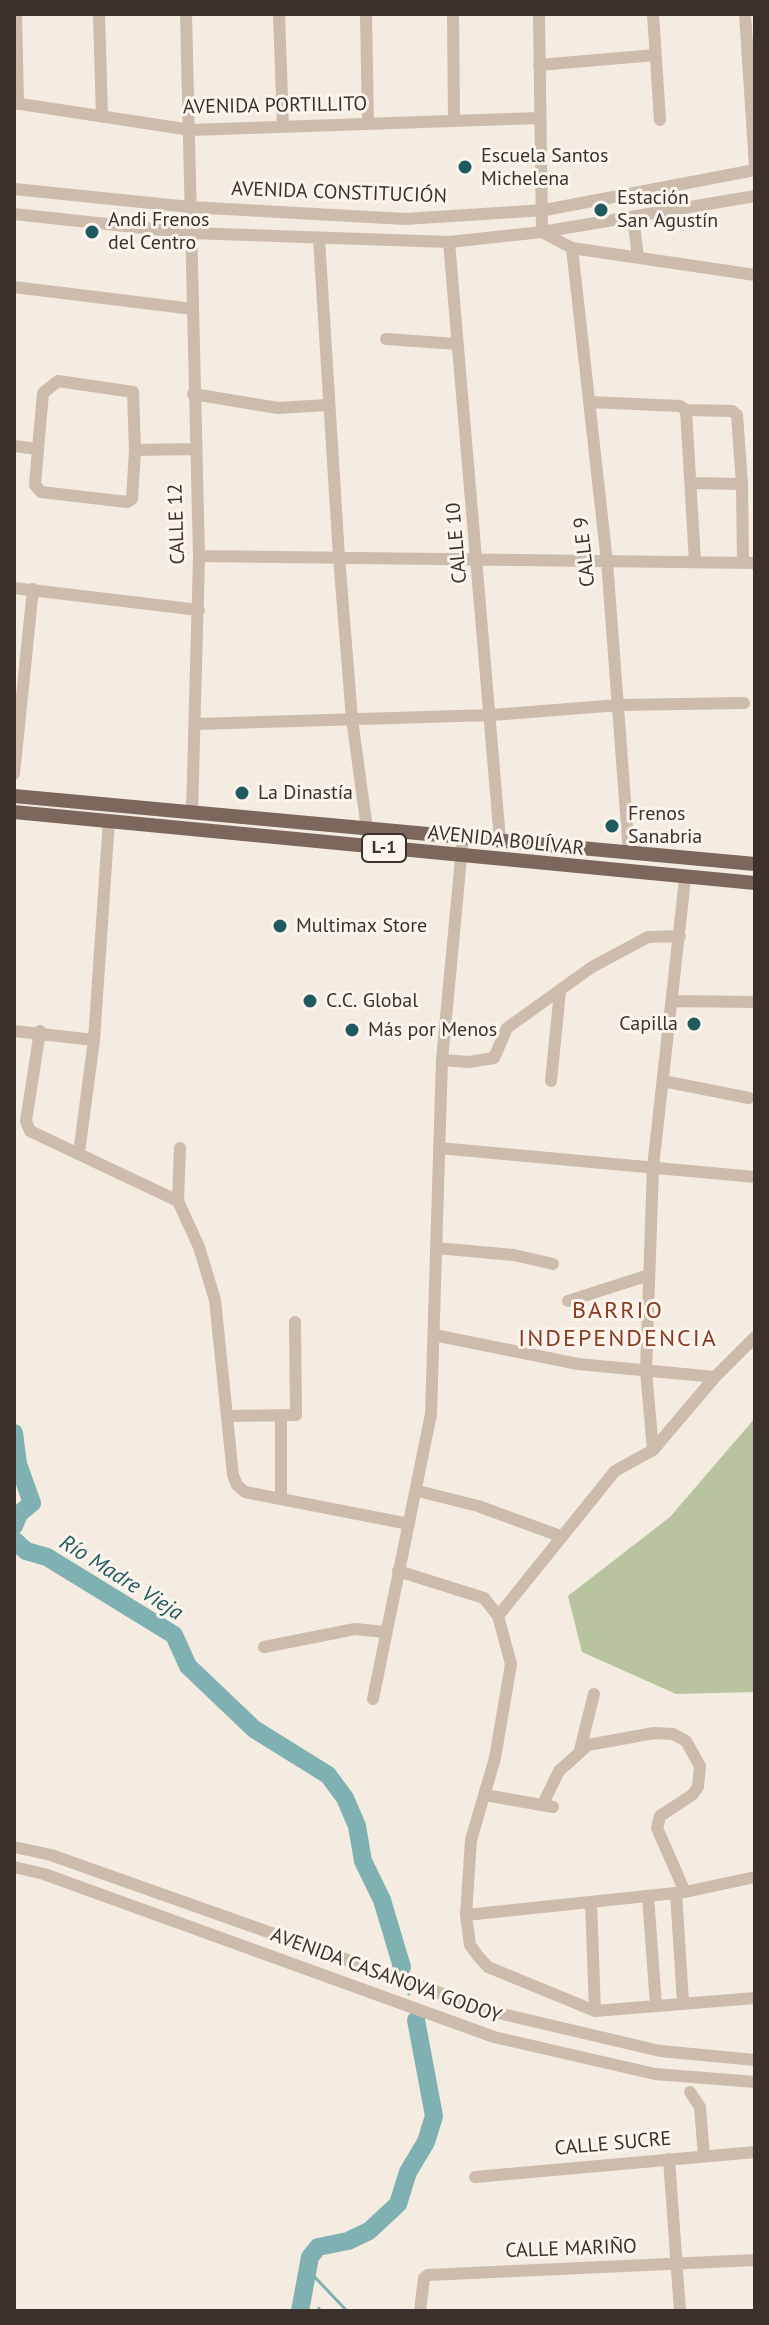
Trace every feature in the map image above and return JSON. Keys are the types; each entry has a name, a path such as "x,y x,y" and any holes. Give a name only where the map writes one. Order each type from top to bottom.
{"main road":[{"name":"AVENIDA BOLÍVAR","path":"14,796 755,864"},
{"name":"AVENIDA BOLÍVAR","path":"14,812 685,879 755,883"}],"street":[{"path":"16,14 16,104"},
{"path":"99,14 102,117"},
{"path":"186,14 191,130 190,207"},
{"path":"279,14 283,127"},
{"path":"366,14 368,124"},
{"path":"453,14 454,120"},
{"path":"539,14 539,118 545,210 542,232"},
{"path":"653,14 660,120"},
{"path":"745,14 755,169"},
{"path":"539,65 655,55"},
{"name":"AVENIDA PORTILLITO","path":"16,104 191,130 539,118"},
{"name":"AVENIDA CONSTITUCIÓN","path":"14,189 190,207 384,219 459,218 545,210 755,169"},
{"path":"14,214 190,233 449,242 542,232 755,196"},
{"name":"CALLE 12","path":"190,207 199,556 192,813"},
{"path":"633,217 638,257"},
{"path":"542,232 572,248 755,275"},
{"path":"319,239 327,405 352,719 367,829"},
{"name":"CALLE 10","path":"449,242 479,560 500,840"},
{"name":"CALLE 9","path":"572,248 607,562 629,853"},
{"path":"14,287 193,309"},
{"path":"386,339 457,344"},
{"path":"58,381 133,392 135,450 132,499 127,502 41,492 35,485 43,393 58,381"},
{"path":"193,394 278,408 327,405"},
{"path":"199,556 749,563 737,415 732,411 686,410 680,406 590,402"},
{"path":"686,410 695,562"},
{"path":"14,446 38,449"},
{"path":"135,450 194,449"},
{"path":"692,483 742,484"},
{"path":"14,588 199,610"},
{"path":"14,774 33,589"},
{"path":"196,724 492,715 619,705 744,703"},
{"path":"79,1153 94,1040 109,820"},
{"path":"373,1699 398,1571 418,1491 431,1414 442,1060 463,837"},
{"path":"653,1450 646,1371 653,1167 685,879"},
{"path":"442,1060 469,1062 494,1058 507,1028 592,967 648,937 680,936"},
{"path":"551,1081 560,991"},
{"path":"673,1001 755,1002"},
{"path":"14,1031 40,1031 94,1040"},
{"path":"40,1031 27,1126 30,1131 178,1201"},
{"path":"663,1081 749,1098"},
{"path":"180,1148 178,1201 199,1247 215,1300 237,1485 245,1492 409,1524"},
{"path":"439,1148 755,1177"},
{"path":"436,1248 514,1255 553,1264"},
{"path":"568,1301 649,1275"},
{"path":"227,1416 281,1417 297,1413 295,1322"},
{"path":"434,1335 578,1364 715,1377"},
{"path":"498,1616 615,1471 653,1450 715,1377 755,1337"},
{"path":"281,1417 281,1499"},
{"path":"418,1491 478,1506 560,1536"},
{"path":"398,1571 484,1598 498,1616 511,1675 485,1795 471,1840 466,1915 470,1945 488,1967 595,2011 755,1998"},
{"path":"264,1647 355,1629 385,1632"},
{"path":"580,1750 594,1694"},
{"path":"485,1795 548,1806 554,1778 580,1750 605,1740 673,1734 695,1752 700,1766 698,1787 692,1795 657,1819 657,1828 681,1892 683,2002"},
{"name":"AVENIDA CASANOVA GODOY","path":"14,1847 51,1855 494,2012 660,2051 755,2060"},
{"name":"AVENIDA CASANOVA GODOY","path":"14,1867 44,1874 494,2037 655,2074 755,2082"},
{"path":"466,1915 681,1892 755,1877"},
{"path":"648,1896 656,2006"},
{"path":"591,1902 595,2011"},
{"path":"690,2092 700,2107 704,2156"},
{"name":"CALLE SUCRE","path":"475,2177 755,2152"},
{"path":"669,2159 680,2311"},
{"name":"CALLE MARIÑO","path":"420,2311 424,2278 428,2275 755,2260"}],"green space":[{"path":"755,1418 755,1692 676,1694 582,1652 568,1596 670,1517"}],"waterway":[{"name":"Río Madre Vieja","path":"14,1433 18,1464 32,1503 19,1514 14,1526"},
{"name":"Río Madre Vieja","path":"14,1540 26,1551 47,1557 174,1635 188,1666 254,1729 328,1775 345,1798 357,1826 363,1861 382,1900 402,1967"},
{"name":"Río Madre Vieja","path":"300,2311 310,2257 318,2247 348,2241 369,2231 398,2204 408,2172 426,2142 434,2116 416,2020"},
{"path":"309,2271 347,2311"}],"place":[{"name":"Escuela Santos Michelena","path":"465,167"},
{"name":"Estación San Agustín","path":"601,210"},
{"name":"Andi Frenos del Centro","path":"92,232"},
{"name":"La Dinastía","path":"242,793"},
{"name":"Frenos Sanabria","path":"612,826"},
{"name":"Multimax Store","path":"280,926"},
{"name":"C.C. Global","path":"310,1001"},
{"name":"Capilla","path":"694,1024"},
{"name":"Más por Menos","path":"352,1030"}],"district":[{"name":"BARRIO INDEPENDENCIA","path":"618,1325"}]}
